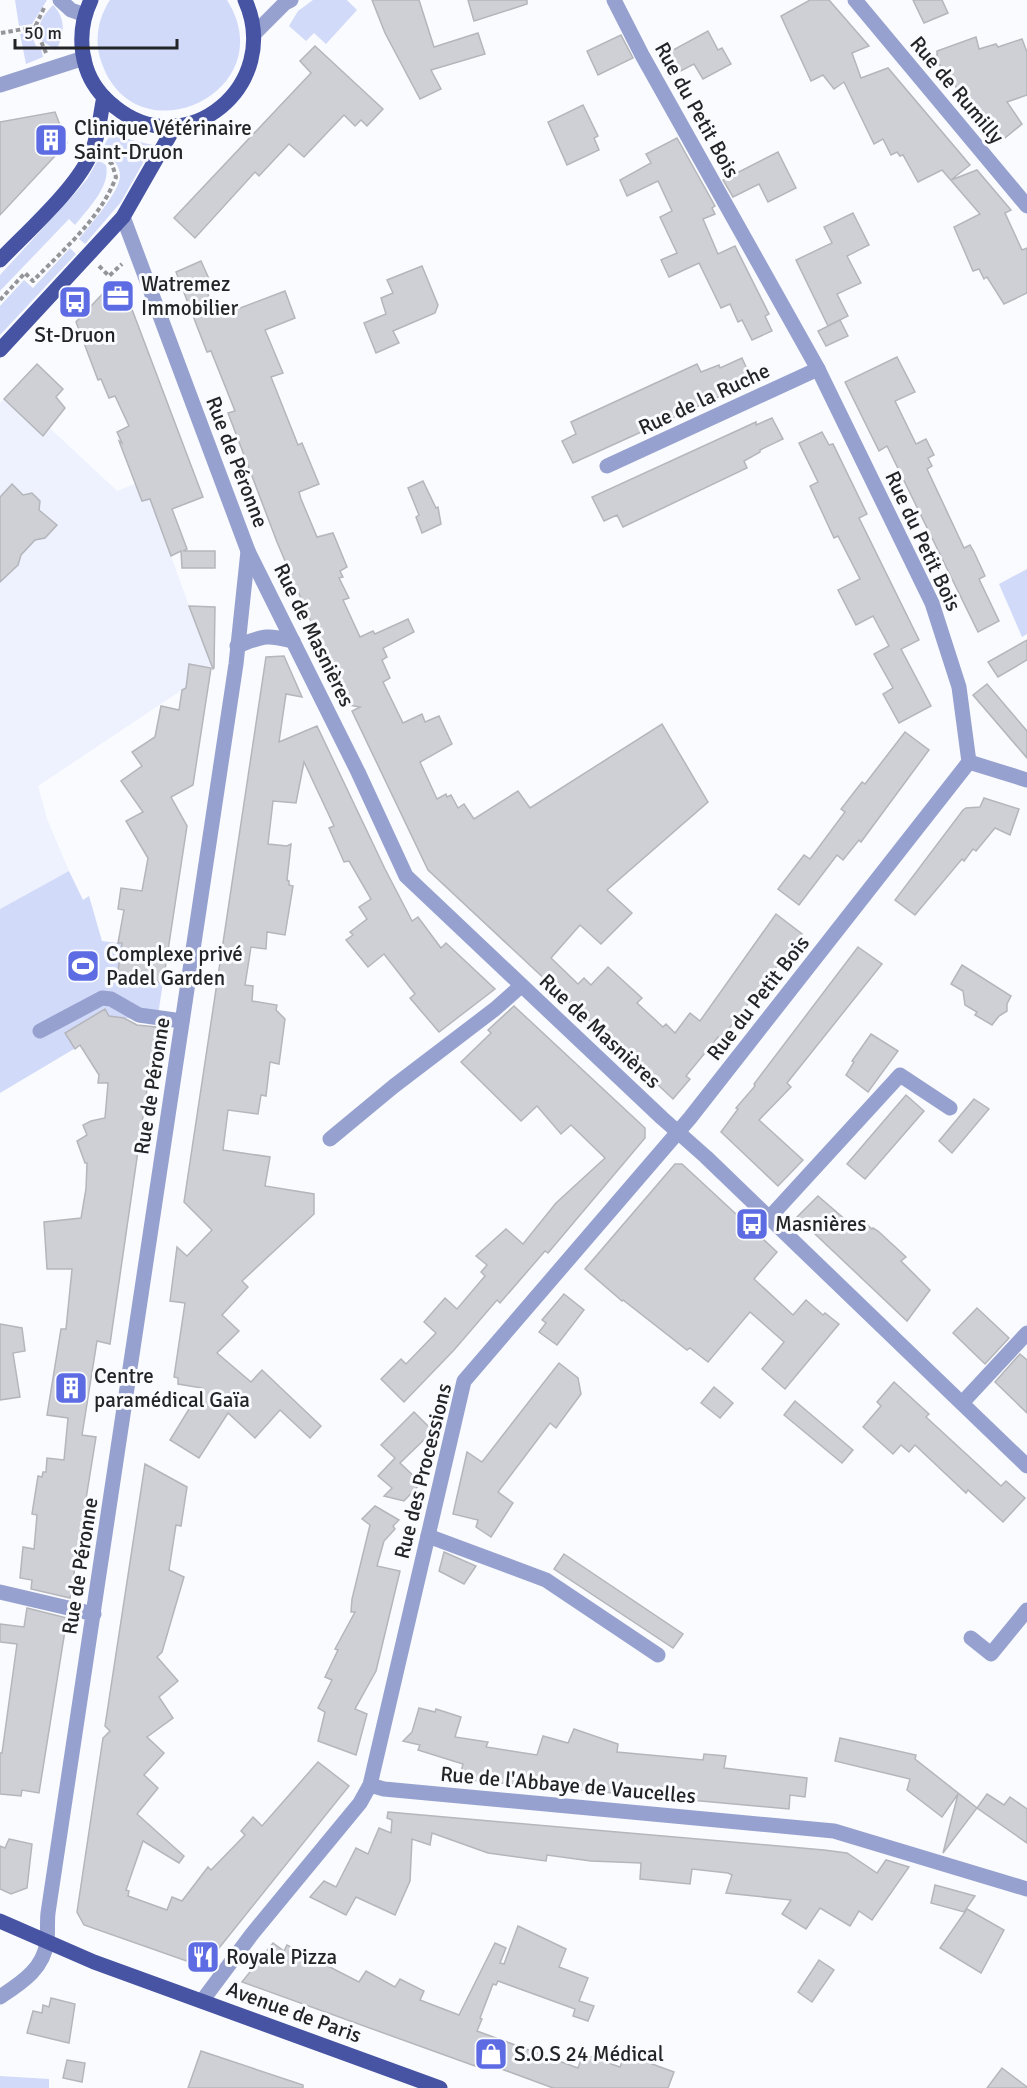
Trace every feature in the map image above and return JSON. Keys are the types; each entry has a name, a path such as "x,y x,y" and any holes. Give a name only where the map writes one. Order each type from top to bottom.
{"main road":[{"path":"91,0 85,15 81,37 84,58 94,85 120,111 137,120 156,125 175,126 208,116 225,104 248,71 252,59 254,34 245,0"},
{"path":"0,260 65,192 82,170 93,151 104,97"},
{"path":"0,350 123,217 175,126"},
{"name":"Avenue de Paris","path":"0,1921 47,1943 440,2088"}],"street":[{"path":"60,0 71,10 85,15"},
{"path":"254,34 291,0"},
{"name":"Rue du Petit Bois","path":"614,0 648,66 818,369 932,603 959,687 969,762 678,1131"},
{"name":"Rue de Rumilly","path":"855,0 1020,188 1027,206"},
{"path":"0,85 84,58"},
{"name":"Rue de Péronne","path":"47,1943 48,1913 182,1022 237,646 248,551 123,217"},
{"name":"Rue de la Ruche","path":"607,466 818,369"},
{"name":"Rue de Masnières","path":"248,551 406,876 678,1131 1027,1466"},
{"path":"237,646 273,635 293,641"},
{"path":"969,762 1027,780"},
{"path":"330,1139 521,986"},
{"path":"40,1031 102,998 111,999 139,1015 182,1022"},
{"path":"769,1218 900,1075 950,1108"},
{"name":"Rue des Processions","path":"370,1785 464,1381 678,1131"},
{"path":"962,1403 1027,1333"},
{"path":"428,1536 546,1580 658,1655"},
{"path":"0,1593 94,1614"},
{"path":"971,1638 991,1654 1027,1610"},
{"path":"202,2001 252,1934 360,1803 370,1785"},
{"name":"Rue de l'Abbaye de Vaucelles","path":"370,1785 384,1789 834,1831 1027,1889"},
{"path":"0,1997 17,1986 38,1967 47,1943"}],"path":[{"path":"48,0 35,27 52,68"},
{"path":"1,33 35,27"},
{"path":"0,300 25,273 33,281 71,242 101,206 116,177 112,164 93,151"},
{"path":"88,256 109,276 135,251"}],"shaded area":[{"path":"15,0 47,0 32,24 19,26"},
{"path":"110,0 227,0 240,33 236,63 221,86 198,103 171,110 143,107 118,91 101,61 98,30"},
{"path":"313,0 347,0 357,10 326,44 314,33 306,41 289,26 298,11"},
{"path":"53,5 60,15 63,27 56,50 42,41 40,30 43,17"},
{"path":"30,32 36,46 41,49 43,57 26,64 20,34"},
{"path":"117,134 153,145 121,202 85,244 79,239 110,200 119,183 117,165 103,150 107,139"},
{"path":"98,160 106,165 107,173 102,189 92,205 75,225 69,219 0,291 0,275 76,192"},
{"path":"70,248 76,254 0,335 0,306 24,280 33,288"},
{"path":"11,392 117,491 145,480 203,644 214,645 210,671 38,786 47,819 69,871 0,909 0,403"},
{"path":"1027,569 1027,634 1022,637 999,584"},
{"name":"Complexe privé Padel Garden","path":"69,871 83,900 89,896 102,941 168,949 157,1022 126,1018 0,1093 0,909"},
{"path":"0,2076 49,2079 49,2088 0,2088"}],"building":[{"path":"372,0 419,0 434,47 478,33 485,54 431,70 441,89 420,99 385,33"},
{"path":"468,0 527,0 527,4 474,21"},
{"path":"810,0 829,0 869,46 852,53 861,78 888,68 970,165 951,180 977,170 1011,210 1005,213 1022,250 1027,248 1027,293 1004,304 987,277 984,279 979,269 973,271 954,227 980,214 942,170 918,182 903,155 900,156 897,152 891,155 883,139 874,144 844,82 834,89 823,75 811,81 781,16"},
{"path":"913,0 942,0 948,13 924,23"},
{"path":"708,31 718,50 722,48 731,64 703,79 694,64 669,77 662,56"},
{"path":"621,35 633,58 598,75 587,51"},
{"path":"976,37 979,49 996,44 998,47 1022,39 1027,52 1027,95 1007,102 1022,124 1000,142 958,92 950,73 944,75 937,58 937,51"},
{"path":"315,46 383,109 367,126 361,120 355,126 344,115 304,157 289,144 259,176 255,172 195,238 174,218 311,73 300,61"},
{"path":"583,105 598,136 594,138 599,150 567,165 548,122"},
{"path":"55,112 67,143 0,215 0,122"},
{"path":"677,138 715,206 712,208 715,214 703,219 718,254 735,246 769,314 765,316 772,331 752,340 742,320 738,322 730,304 721,308 699,263 669,277 661,260 677,253 660,217 672,211 658,181 627,196 620,180 651,163 646,154"},
{"path":"778,152 796,188 768,202 759,184 733,197 723,180"},
{"path":"853,213 869,245 847,256 861,283 837,294 848,316 828,326 796,260 832,243 824,227"},
{"path":"201,261 210,281 204,283 216,317 285,291 295,318 265,330 283,373 271,377 298,445 302,443 319,484 299,492 301,499 317,537 333,533 347,567 340,571 343,577 339,578 349,598 343,600 360,637 373,631 375,634 408,619 414,632 383,648 387,657 382,660 390,678 383,682 403,723 422,714 425,722 439,716 452,744 420,762 437,799 446,794 447,797 451,795 458,808 464,804 474,819 518,791 530,808 662,724 708,802 607,890 632,913 601,944 580,925 551,958 578,984 584,978 591,985 608,967 642,998 637,1003 663,1027 666,1024 675,1033 690,1013 700,1021 776,914 802,934 721,1039 718,1037 686,1076 690,1079 673,1099 428,870 352,711 360,707 349,705 320,643 277,542 228,413 235,411 211,351 207,352 176,272"},
{"path":"422,266 438,305 435,313 393,331 399,343 376,353 364,323 386,314 381,298 393,293 387,280"},
{"path":"108,288 125,291 203,497 172,509 187,549 183,551 215,551 215,568 182,568 181,551 171,556 150,499 142,501 119,441 122,443 117,432 129,426 115,396 109,398 101,379 98,380 76,322"},
{"path":"840,320 848,336 826,346 818,331"},
{"path":"897,357 915,392 895,401 916,444 926,439 934,455 928,458 932,466 927,469 964,548 970,545 974,552 985,576 979,579 999,621 978,632 887,446 879,451 845,382"},
{"path":"742,358 751,378 737,385 738,388 573,463 562,441 576,434 571,422 697,364 701,372 719,365 720,368"},
{"path":"37,364 63,389 56,397 65,408 43,436 4,399"},
{"path":"772,418 783,439 744,461 747,468 623,527 617,515 604,521 592,497 756,422 756,425"},
{"path":"822,432 829,445 833,444 867,514 859,518 919,640 901,649 931,706 899,723 883,694 893,688 874,654 889,646 873,616 856,625 838,590 860,579 838,536 834,538 810,486 818,482 799,443"},
{"path":"423,481 436,508 438,507 441,524 422,533 416,517 419,515 408,488"},
{"path":"12,484 23,495 32,493 40,501 39,510 57,525 45,538 35,540 21,555 18,565 0,582 0,497"},
{"path":"189,606 215,607 213,669"},
{"path":"1027,640 1027,660 998,677 988,662"},
{"path":"284,656 302,697 286,694 279,742 317,726 412,921 418,917 441,948 446,943 495,989 439,1032 410,998 415,994 384,954 368,967 346,940 353,935 350,932 367,919 359,907 371,899 349,861 344,862 329,828 334,826 304,762 296,803 273,801 268,844 287,846 291,844 287,880 289,885 293,886 285,935 267,932 266,949 251,947 245,985 253,986 252,1001 277,1005 276,1010 285,1019 279,1064 270,1062 266,1096 261,1095 258,1114 228,1110 223,1150 270,1157 265,1186 314,1194 314,1214 242,1281 248,1287 222,1315 239,1331 217,1353 251,1382 262,1370 321,1426 310,1438 280,1410 255,1438 228,1413 199,1458 170,1440 202,1388 178,1384 178,1378 174,1377 185,1303 170,1301 177,1247 187,1256 212,1230 184,1202 266,657"},
{"path":"189,664 211,668 193,785 171,797 187,826 163,983 117,978 122,943 118,943 124,910 118,909 121,888 142,891 148,858 126,821 143,812 121,781 142,766 132,752 155,737 161,706 179,710 182,690 186,688"},
{"path":"987,684 1027,731 1027,758 973,695"},
{"path":"905,732 929,750 861,842 859,840 843,860 837,855 799,905 778,889 804,855 810,859 845,812 841,809 862,782 865,784"},
{"path":"984,798 1019,809 1010,835 995,828 976,851 973,849 964,861 962,859 915,915 895,900 963,810 980,807"},
{"path":"858,947 882,964 787,1083 791,1087 759,1120 803,1160 778,1186 721,1132 738,1109 736,1108 755,1086 754,1084"},
{"path":"962,965 1011,996 1007,1004 1007,1011 999,1016 992,1025 975,1015 977,1012 965,1005 963,991 951,984"},
{"path":"514,1006 645,1128 645,1138 548,1253 545,1251 500,1303 497,1300 454,1350 404,1402 381,1379 401,1359 406,1364 436,1333 424,1322 445,1298 457,1309 485,1276 481,1272 487,1265 476,1256 506,1229 523,1244 556,1203 605,1158 571,1125 561,1134 537,1106 521,1121 461,1062 491,1033 488,1030"},
{"path":"105,1009 109,1016 124,1018 137,1025 156,1027 110,1344 97,1341 82,1435 96,1437 70,1598 31,1589 32,1580 20,1578 23,1547 34,1549 37,1515 32,1514 38,1476 42,1477 43,1472 46,1472 47,1458 64,1460 68,1418 47,1415 61,1329 66,1329 72,1269 47,1269 44,1222 81,1218 86,1189 87,1163 85,1163 77,1141 87,1135 83,1125 105,1118 108,1083 98,1083 99,1075 80,1045 75,1049 65,1033"},
{"path":"871,1034 898,1051 868,1092 846,1075 854,1062 852,1061"},
{"path":"906,1095 924,1111 865,1179 847,1164"},
{"path":"974,1099 989,1109 952,1153 939,1141"},
{"path":"675,1164 682,1164 777,1252 754,1279 793,1315 806,1300 823,1315 825,1313 839,1324 785,1389 762,1369 784,1342 750,1312 708,1362 690,1348 687,1350 622,1301 585,1269"},
{"path":"818,1196 854,1227 864,1222 878,1231 906,1257 901,1261 930,1290 907,1321 797,1217"},
{"path":"564,1294 584,1310 557,1345 539,1332 546,1323 542,1320"},
{"path":"977,1308 1009,1338 985,1364 953,1333"},
{"path":"0,1324 22,1328 25,1351 13,1353 20,1397 0,1400"},
{"path":"1020,1354 1027,1360 1027,1413 995,1382"},
{"path":"559,1363 578,1378 581,1394 556,1428 550,1423 498,1492 513,1503 491,1537 476,1527 478,1520 453,1514 467,1452 482,1462"},
{"path":"894,1382 929,1414 926,1417 1001,1486 1006,1481 1025,1498 1003,1522 968,1490 966,1493 915,1445 909,1452 901,1445 893,1454 863,1427 881,1406 877,1402"},
{"path":"714,1387 733,1403 720,1418 701,1403"},
{"path":"795,1401 853,1450 842,1463 784,1415"},
{"path":"414,1412 433,1431 400,1463 421,1483 404,1501 384,1496 392,1488 378,1476 395,1458 381,1445"},
{"path":"145,1464 187,1487 181,1526 176,1525 169,1570 184,1577 162,1652 157,1657 178,1681 159,1697 173,1718 147,1737 164,1753 144,1775 158,1788 137,1814 184,1856 179,1863 143,1841 126,1890 129,1891 128,1896 167,1910 172,1897 182,1901 208,1867 211,1870 245,1835 241,1831 253,1817 262,1826 318,1762 349,1786 207,1963 198,1965 84,1925 77,1912 103,1738 110,1731 105,1726"},
{"path":"375,1506 399,1520 393,1526 395,1529 384,1541 377,1566 400,1571 376,1671 355,1709 367,1714 356,1755 318,1741 325,1712 318,1708 332,1680 325,1677 338,1650 335,1649 355,1612 351,1612 352,1599 370,1525 362,1519"},
{"path":"444,1552 476,1566 464,1584 439,1571"},
{"path":"564,1554 683,1634 673,1648 554,1569"},
{"path":"27,1608 67,1618 39,1793 22,1790 21,1796 0,1794 0,1753 2,1753 17,1644 0,1642 0,1624 24,1627"},
{"path":"419,1708 435,1712 436,1709 461,1717 455,1737 488,1742 486,1747 537,1755 543,1736 568,1743 574,1729 618,1744 617,1752 703,1760 704,1754 726,1756 724,1768 807,1778 805,1797 790,1795 789,1809 459,1779 463,1764 418,1750 420,1745 403,1741 412,1732"},
{"path":"840,1738 916,1755 915,1759 977,1808 943,1853 958,1794 942,1817 907,1790 910,1779 835,1761"},
{"path":"987,1794 1004,1805 1010,1797 1027,1809 1027,1843 977,1808"},
{"path":"388,1812 824,1850 847,1853 877,1873 886,1860 909,1867 872,1920 859,1911 850,1926 820,1908 806,1929 782,1914 791,1900 726,1893 732,1875 728,1873 692,1869 690,1884 640,1879 641,1863 591,1861 547,1855 546,1861 488,1853 432,1833 430,1845 412,1839 410,1881 395,1915 356,1897 346,1915 310,1897 324,1881 336,1887 356,1848 368,1854 379,1828 391,1833 392,1820 387,1818"},
{"path":"9,1839 32,1844 27,1888 11,1894 0,1889 0,1846 5,1848"},
{"path":"935,1885 975,1896 964,1912 931,1903"},
{"path":"967,1909 1004,1930 981,1973 940,1948"},
{"path":"518,1926 566,1949 559,1967 588,1978 579,2001 594,2006 588,2021 573,2016 575,2009 498,1981 496,1985 493,1984 477,2031 578,2068 583,2054 620,2067 625,2054 674,2072 668,2088 553,2088 477,2060 475,2066 242,1982 273,1943 284,1951 287,1945 359,1982 366,1971 395,1987 400,1979 424,1991 420,2000 459,2015 495,1943 506,1948 500,1963 504,1964"},
{"path":"819,1960 834,1970 812,2002 798,1992"},
{"path":"51,1998 75,2004 69,2043 27,2033 33,2011 42,2013 43,2005 49,2007"},
{"path":"201,2051 303,2085 303,2088 188,2088"},
{"path":"67,2060 85,2063 82,2082 63,2078"},
{"path":"1002,2068 1027,2087 1027,2088 987,2088"}],"place":[{"name":"Clinique Vétérinaire Saint-Druon","path":"51,140"},
{"name":"Watremez Immobilier","path":"118,296"},
{"name":"St-Druon","path":"75,302"},
{"name":"Complexe privé Padel Garden","path":"83,966"},
{"name":"Masnières","path":"752,1224"},
{"name":"Centre paramédical Gaïa","path":"71,1388"},
{"name":"Royale Pizza","path":"203,1957"},
{"name":"S.O.S 24 Médical","path":"491,2054"}]}
